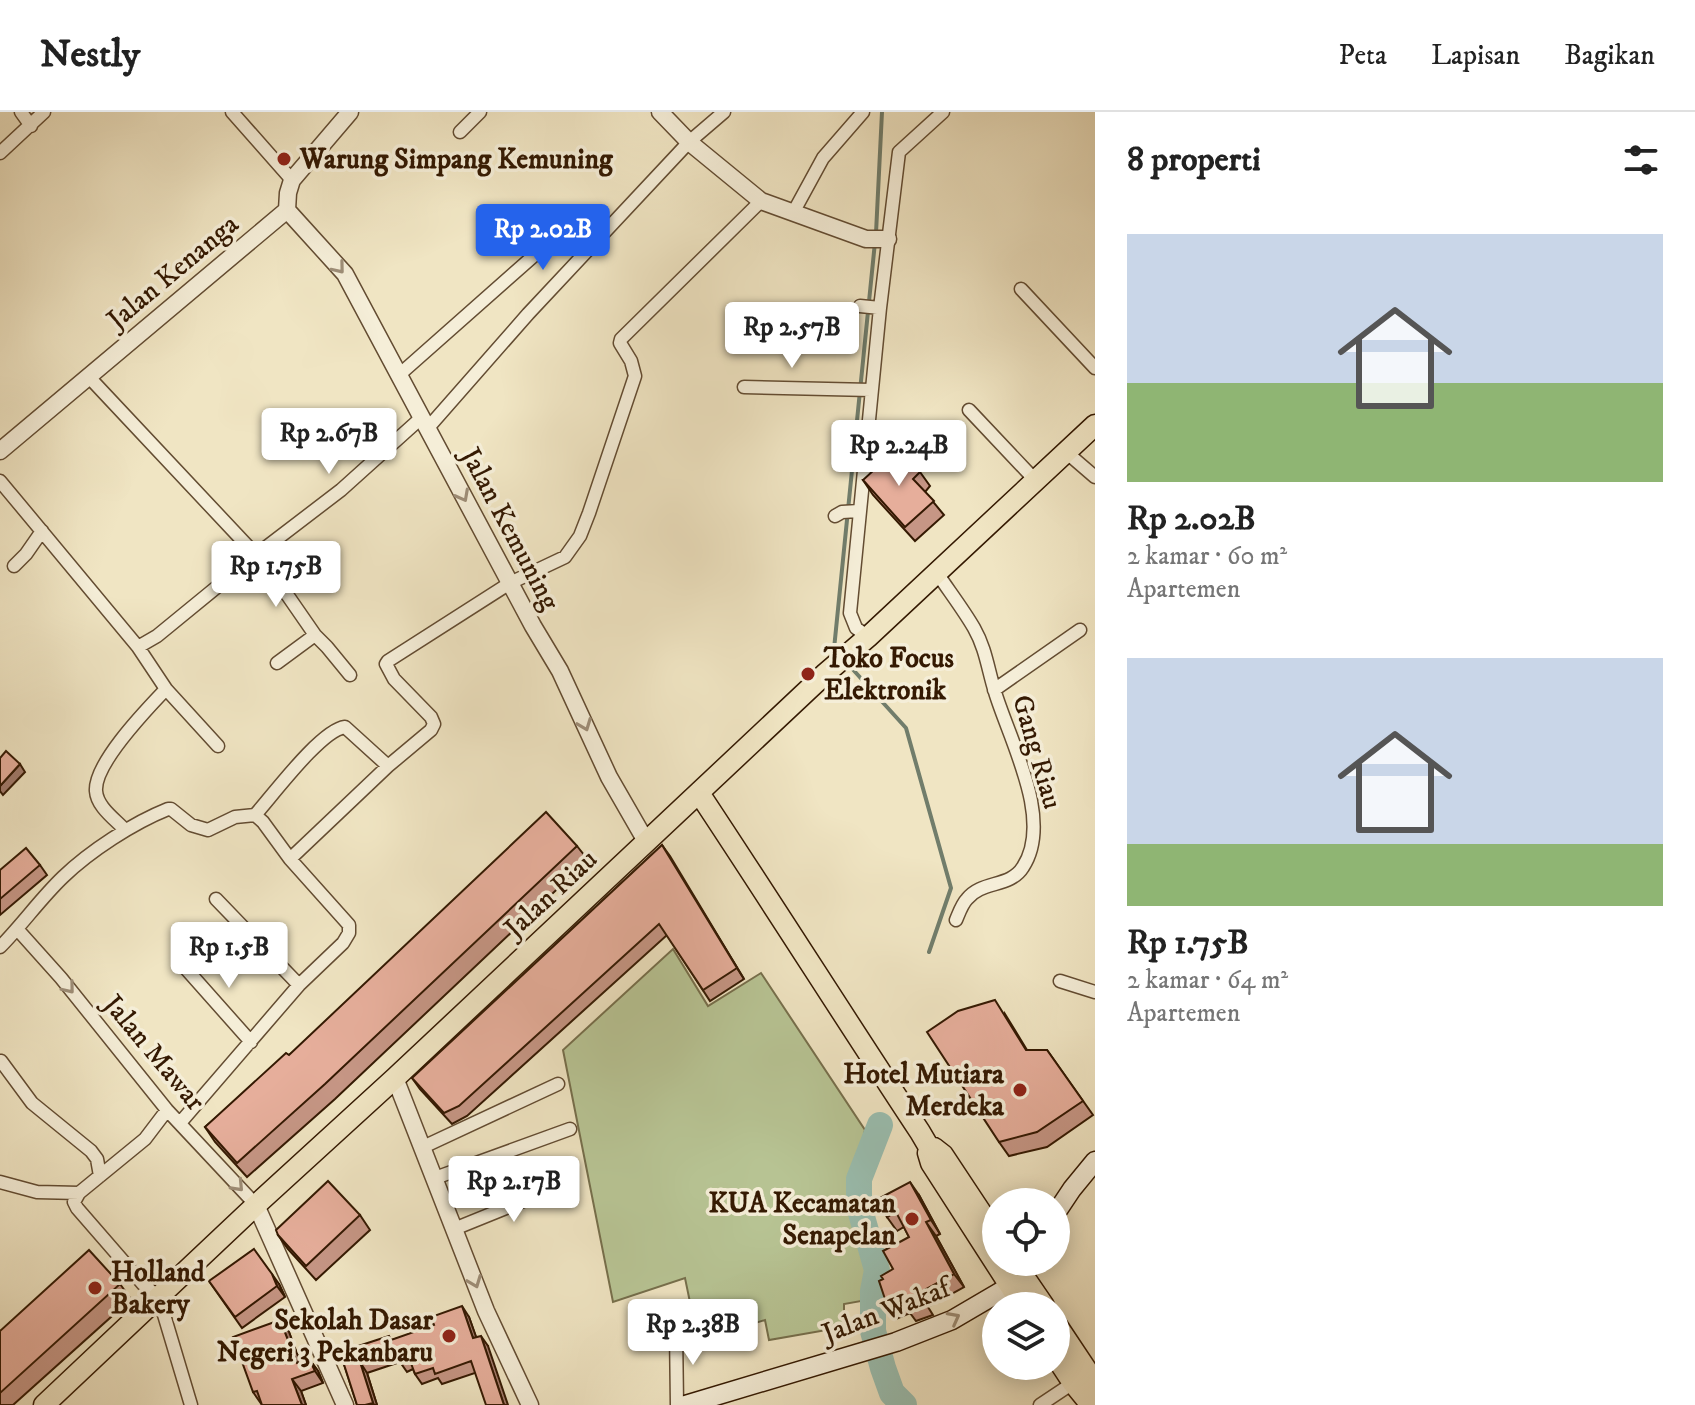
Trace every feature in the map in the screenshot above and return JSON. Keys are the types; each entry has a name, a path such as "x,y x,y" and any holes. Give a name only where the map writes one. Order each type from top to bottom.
{"main road":[{"name":"Jalan Riau","path":"44,1405 1095,425"},
{"path":"699,793 930,1149 931,1163 982,1231"},
{"path":"930,1149 934,1148 943,1155 982,1214"},
{"path":"1070,1192 1095,1161"},
{"name":"Jalan Wakaf","path":"685,1405 896,1342 952,1320 1008,1276"},
{"path":"1021,1276 1033,1292"},
{"path":"1070,1345 1095,1386"},
{"path":"1070,1378 1091,1405"}],"street":[{"path":"21,112 31,126"},
{"path":"0,153 44,112"},
{"path":"232,112 292,180"},
{"path":"287,210 292,180 350,112"},
{"path":"460,132 480,112"},
{"path":"660,112 689,142 761,201 877,239"},
{"path":"138,647 157,636 424,423 689,142 724,112"},
{"path":"793,213 823,158 863,112"},
{"path":"868,637 856,628 850,613 848,513 877,308 877,239 899,152 943,112"},
{"path":"290,859 434,724 431,717 394,679 386,664 388,661 510,583 565,557 580,536 589,513 635,376 621,339 761,201"},
{"name":"Jalan Kemuning","path":"287,210 345,274 560,671 609,777 647,843"},
{"name":"Jalan Kenanga","path":"0,451 287,210"},
{"path":"399,375 555,237"},
{"path":"1021,289 1095,368"},
{"path":"860,306 877,308"},
{"path":"88,376 256,555 315,635 350,675"},
{"path":"744,387 866,390"},
{"path":"969,410 1035,480"},
{"path":"1066,452 1095,477"},
{"path":"0,481 138,647 166,689 218,746"},
{"path":"14,566 42,531"},
{"name":"Gang Riau","path":"937,573 975,629 987,659 1033,814 1034,837 1023,868 1002,883 973,893 965,900 956,920"},
{"path":"994,690 1080,630"},
{"path":"277,663 315,635"},
{"path":"125,830 101,805 97,785 104,768 133,723 166,689"},
{"path":"0,947 62,878 103,844 168,809 191,825 208,830 235,817 255,815 320,741 338,728 345,727 388,766"},
{"path":"180,1123 299,985 343,943 350,929 255,815"},
{"path":"216,899 299,985"},
{"name":"Jalan Mawar","path":"18,930 61,978 167,1110 256,1205"},
{"path":"180,962 251,1042"},
{"path":"1060,981 1095,992"},
{"path":"1,1061 32,1103 91,1151 97,1159 100,1176"},
{"path":"395,1078 486,1311 530,1405"},
{"path":"423,1147 558,1084"},
{"path":"167,1110 145,1139 79,1193 74,1202 143,1284 159,1298 191,1405"},
{"path":"435,1178 570,1129"},
{"path":"0,1182 37,1192 79,1193"},
{"path":"454,1229 560,1186"},
{"path":"256,1205 345,1405"},
{"path":"676,1330 677,1405"},
{"path":"1040,1405 1073,1383"}],"green space":[{"path":"673,949 708,1006 761,973 865,1130 854,1180 856,1211 873,1268 867,1300 844,1304 844,1327 769,1340 765,1320 698,1341 685,1278 613,1302 563,1050"}],"building":[{"path":"898,448 920,472 913,479 934,501 905,527 863,480"},
{"path":"6,751 20,764 0,786 0,758"},
{"path":"546,812 577,846 237,1163 205,1127 286,1053 289,1055"},
{"path":"662,845 737,968 703,990 659,924 459,1106 444,1113 412,1078"},
{"path":"26,848 40,865 0,899 0,870"},
{"name":"Hotel Mutiara Merdeka","path":"995,1000 1026,1050 1047,1050 1083,1101 1037,1132 999,1142 927,1032 958,1011"},
{"path":"328,1181 360,1215 306,1266 276,1230"},
{"path":"910,1182 931,1220 926,1222 954,1274 919,1293 923,1301 906,1308 901,1299 887,1305 879,1281 883,1279 881,1276 893,1269 883,1251 909,1237 896,1212 887,1217 878,1199"},
{"path":"254,1249 277,1286 235,1317 209,1281"},
{"path":"89,1250 120,1284 0,1393 0,1331"},
{"path":"462,1306 473,1338 481,1336 504,1405 486,1405 471,1361 435,1374 433,1368 415,1374 409,1358 399,1361 396,1350 360,1362 373,1403 357,1405 340,1352 389,1336 391,1340 434,1325 431,1317"},
{"path":"280,1320 297,1363 309,1359 315,1371 292,1379 302,1405 262,1405 257,1391 253,1392 233,1337"}],"waterway":[{"path":"876,233 882,112"},
{"path":"838,654 834,649 875,242"},
{"path":"847,663 906,728 951,888 929,952"},
{"path":"880,1125 859,1179 859,1206 877,1270 873,1291 873,1331 892,1393 904,1405"}],"place":[{"name":"Warung Simpang Kemuning","path":"284,159"},
{"name":"Toko Focus Elektronik","path":"808,674"},
{"name":"Hotel Mutiara Merdeka","path":"1020,1090"},
{"name":"KUA Kecamatan Senapelan","path":"912,1219"},
{"name":"Holland Bakery","path":"95,1288"},
{"name":"Sekolah Dasar Negeri 3 Pekanbaru","path":"449,1336"}]}
